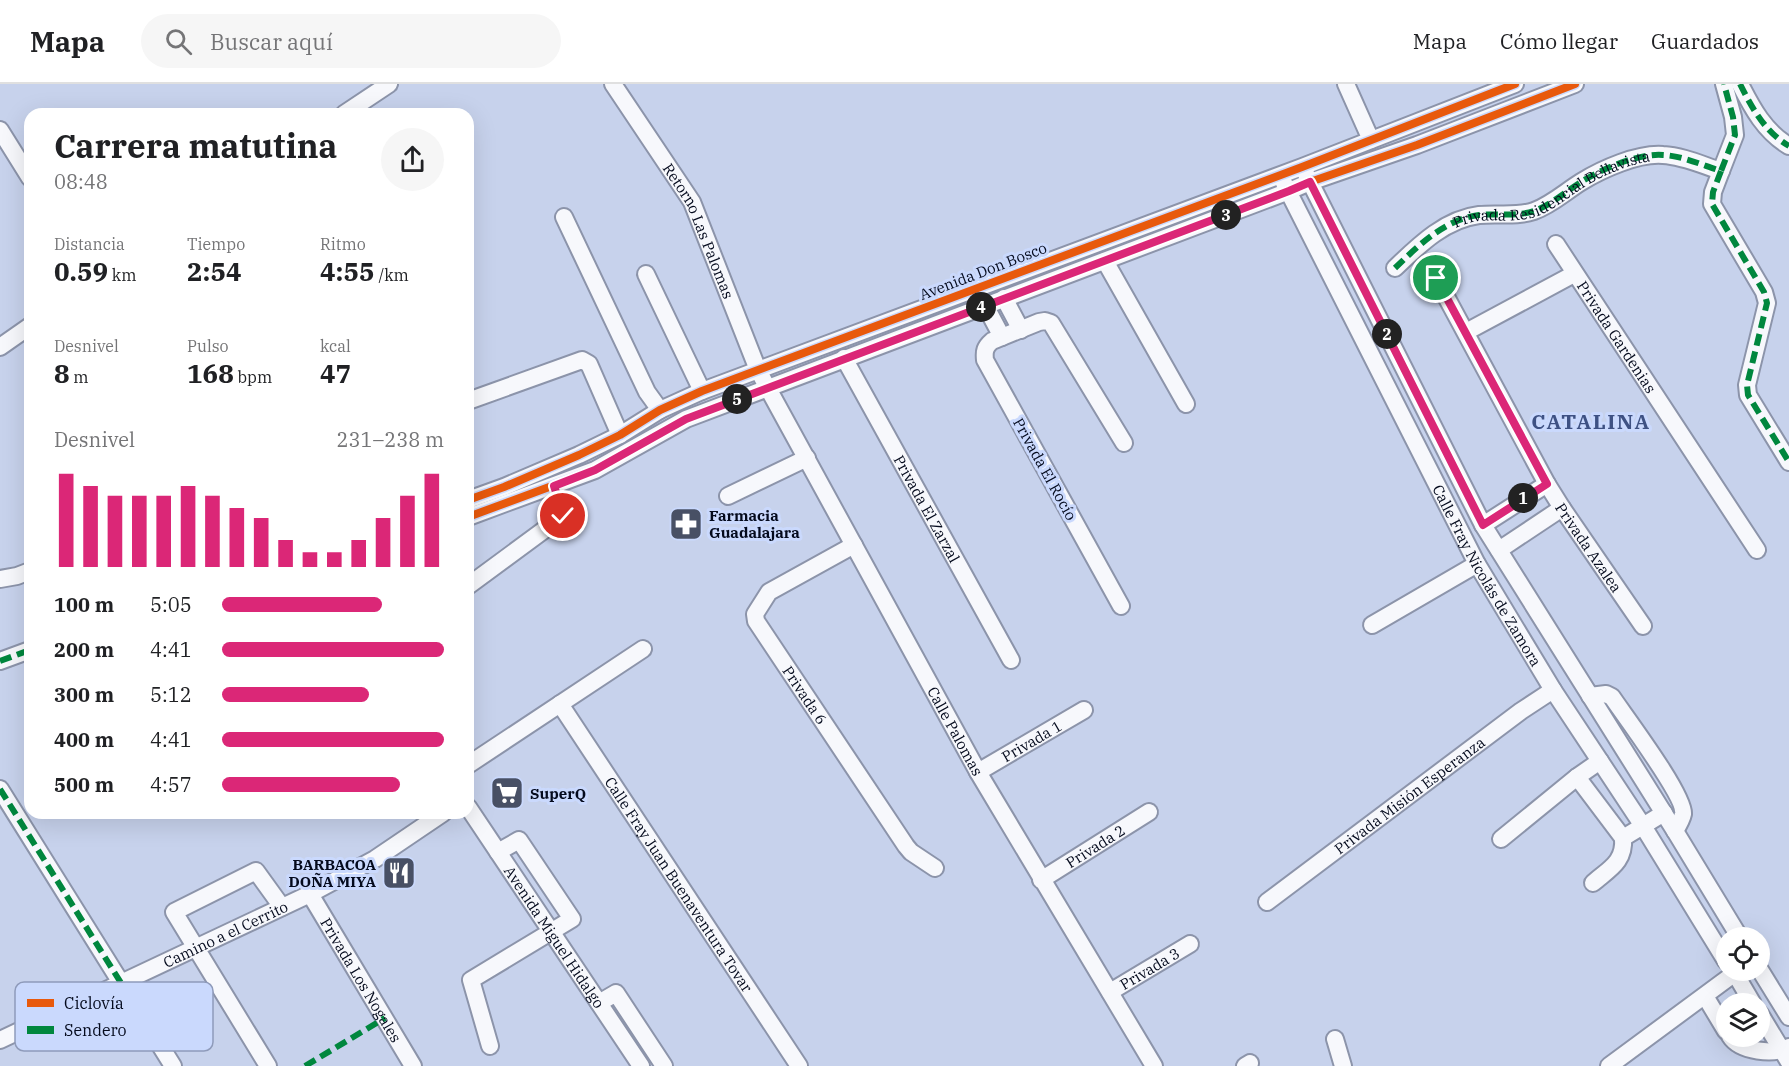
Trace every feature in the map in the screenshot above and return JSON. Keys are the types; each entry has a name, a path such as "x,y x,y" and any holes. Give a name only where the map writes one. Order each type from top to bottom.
{"street":[{"name":"Retorno Las Palomas","path":"613,84 692,202 767,388"},
{"path":"1346,84 1371,140"},
{"name":"Avenida Don Bosco","path":"474,516 595,470 686,419 1289,191 1306,174 1371,140 1515,84"},
{"name":"Avenida Don Bosco","path":"474,498 536,473 620,435 660,410 702,391 1279,175 1306,174 1417,145 1575,84"},
{"path":"1724,84 1733,117 1735,135 1713,192 1712,204 1764,292 1767,303 1747,384 1748,395 1789,462"},
{"path":"1740,84 1767,128 1789,146"},
{"path":"352,108 379,86"},
{"path":"0,130 24,168"},
{"name":"Privada Residencial Bellavista","path":"1395,268 1429,238 1462,219 1479,215 1516,215 1536,210 1546,206 1584,180 1627,161 1644,156 1662,155 1721,171"},
{"name":"Calle Fray Nicolás de Zamora","path":"1306,174 1483,525 1733,927"},
{"name":"Calle Fray Nicolás de Zamora","path":"1279,175 1477,564 1553,690 1716,942"},
{"path":"564,217 647,392 660,410"},
{"name":"Privada Gardenias","path":"1556,244 1757,550"},
{"path":"1105,261 1186,404"},
{"path":"646,274 702,391"},
{"path":"1466,332 1574,274"},
{"name":"Privada Azalea","path":"1436,278 1547,484 1643,626"},
{"path":"1004,298 1021,330"},
{"path":"985,305 1002,337"},
{"name":"Privada El Rocío","path":"1120,606 986,360 984,352 986,346 992,341 1045,321 1051,323 1124,443"},
{"path":"0,346 24,330"},
{"name":"Privada El Zarzal","path":"844,358 1011,660"},
{"path":"474,399 582,360 589,364 620,435"},
{"name":"Calle Palomas","path":"767,388 978,772 1154,1066"},
{"path":"728,496 807,458"},
{"path":"1483,525 1547,484"},
{"path":"474,582 563,516 554,486"},
{"path":"1499,550 1562,508"},
{"name":"Privada 6","path":"854,545 769,592 755,614 756,621 906,846 935,868"},
{"path":"1372,625 1477,564"},
{"path":"0,579 24,573"},
{"path":"1496,595 1517,579"},
{"path":"474,761 643,650"},
{"path":"0,661 24,652"},
{"name":"Privada Misión Esperanza","path":"1267,902 1521,711 1553,690"},
{"path":"1590,696 1606,694 1612,696 1657,763 1681,802 1683,813 1675,831"},
{"name":"Calle Fray Juan Buenaventura Tovar","path":"560,704 799,1066"},
{"name":"Privada 1","path":"978,772 1084,710"},
{"path":"1501,839 1600,761"},
{"path":"1577,777 1623,838 1624,850 1617,862 1593,883"},
{"path":"0,789 121,982"},
{"name":"Privada 2","path":"1041,880 1149,812"},
{"path":"1623,838 1664,813"},
{"name":"Avenida Miguel Hidalgo","path":"474,816 641,1066"},
{"name":"Camino a el Cerrito","path":"124,982 310,894 375,859 434,819"},
{"path":"490,1046 471,980 572,919 519,840 498,852"},
{"path":"268,1066 174,912 256,871 282,907"},
{"name":"Privada Los Nogales","path":"310,894 413,1066"},
{"name":"Privada 3","path":"1110,992 1190,944"},
{"path":"1610,1066 1705,996 1721,981"},
{"path":"1767,981 1789,1017"},
{"path":"599,1003 616,993 664,1066"},
{"path":"1705,996 1716,1014"},
{"path":"1770,1028 1787,1053"},
{"name":"Camino a el Cerrito","path":"0,1040 15,1033"},
{"path":"1335,1039 1343,1066"},
{"path":"1743,1047 1750,1050 1787,1053"},
{"path":"163,1051 172,1066"}],"marked path":[{"path":"1395,268 1433,235 1455,222 1479,215 1534,211 1590,177 1632,159 1653,155 1670,156 1721,171 1735,135 1733,117 1724,84"},
{"path":"1740,84 1766,127 1789,146"},
{"path":"1721,171 1713,192 1712,204 1764,292 1767,303 1747,385 1748,395 1789,462"},
{"path":"0,661 24,652"},
{"path":"0,789 120,982"},
{"path":"305,1066 385,1018"}],"cycle path":[{"path":"474,498 579,455 620,435 660,410 702,391 1302,167 1515,84"},
{"path":"474,515 595,470 686,419 1575,84"}],"place":[{"name":"Farmacia Guadalajara","path":"686,524"},
{"name":"SuperQ","path":"507,793"},
{"name":"BARBACOA DOÑA MIYA","path":"399,873"}],"district":[{"name":"CATALINA","path":"1591,421"}],"route":[{"path":"563,516 554,486 595,470 686,419 1310,182 1483,525 1547,484 1436,278"}]}
